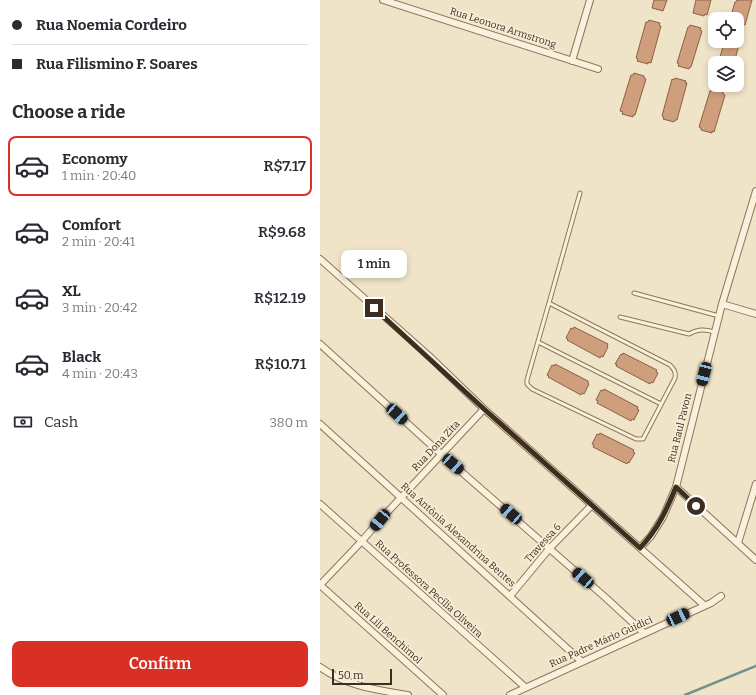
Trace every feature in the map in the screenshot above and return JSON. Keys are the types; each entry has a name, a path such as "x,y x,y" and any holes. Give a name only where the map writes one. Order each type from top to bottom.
{"street":[{"name":"Rua Leonora Armstrong","path":"383,0 598,69"},
{"path":"572,61 590,0"},
{"name":"Rua Raul Pavon","path":"640,548 651,536 664,517 676,487 722,304 756,190"},
{"path":"320,259 429,356 484,409 704,605"},
{"path":"722,304 756,314"},
{"path":"320,344 442,454 606,598 644,634"},
{"name":"Rua Dona Zita","path":"320,585 362,542 380,520 484,409"},
{"name":"Rua Antônia Alexandrina Bentes","path":"320,424 581,661"},
{"path":"738,543 756,484"},
{"path":"676,487 756,560"},
{"name":"Rua Professora Pecília Oliveira","path":"320,504 525,687"},
{"name":"Travessa 6","path":"510,596 549,549 592,506"},
{"name":"Rua Lili Benchimol","path":"320,585 443,695"},
{"name":"Rua Padre Mário Guidici","path":"510,695 581,661 711,603 721,596"},
{"path":"320,667 337,677 363,687 408,695"}],"lane":[{"path":"549,303 670,365 676,373 675,378 645,437 640,440 532,389 527,384 527,380 580,193"},
{"path":"634,293 719,316"},
{"path":"620,316 689,334 704,329 715,332"},
{"path":"538,342 661,404"}],"building":[{"path":"654,0 667,0 663,11 652,8"},
{"path":"696,0 711,0 707,15 705,14 704,16 693,13"},
{"path":"737,0 752,0 745,25 744,12 732,12"},
{"path":"649,20 660,23 659,25 661,26 651,63 648,62 648,64 637,61 638,59 636,58 646,22"},
{"path":"690,25 701,28 700,30 702,31 691,67 689,69 678,66 679,64 677,63 688,27"},
{"path":"723,48 738,48 736,56 720,56"},
{"path":"634,73 644,76 646,79 635,115 633,115 633,117 622,114 623,112 620,111 631,75"},
{"path":"675,78 686,81 685,83 687,83 677,120 674,122 663,119 664,117 662,116 672,79 674,80"},
{"path":"710,92 723,92 725,95 714,132 712,131 712,133 701,130 699,127"},
{"path":"574,327 608,344 603,357 601,356 600,358 567,340 568,339 566,338 571,328 573,329"},
{"path":"623,353 657,370 656,372 658,373 653,383 651,382 650,384 616,366 617,364 615,364"},
{"path":"555,364 588,381 589,384 584,394 582,393 581,395 548,377 549,376 547,375 552,365 554,366"},
{"path":"604,389 638,407 637,409 639,410 634,420 632,419 631,421 597,403 598,401 596,400 601,390 603,391"},
{"path":"600,433 634,450 633,452 635,453 629,463 628,462 627,464 593,447 594,445 592,444 597,434 599,435"}],"waterway":[{"path":"685,695 756,666"}],"route":[{"path":"374,308 429,356 484,409 640,548 651,536 664,517 676,487 696,506"}]}
